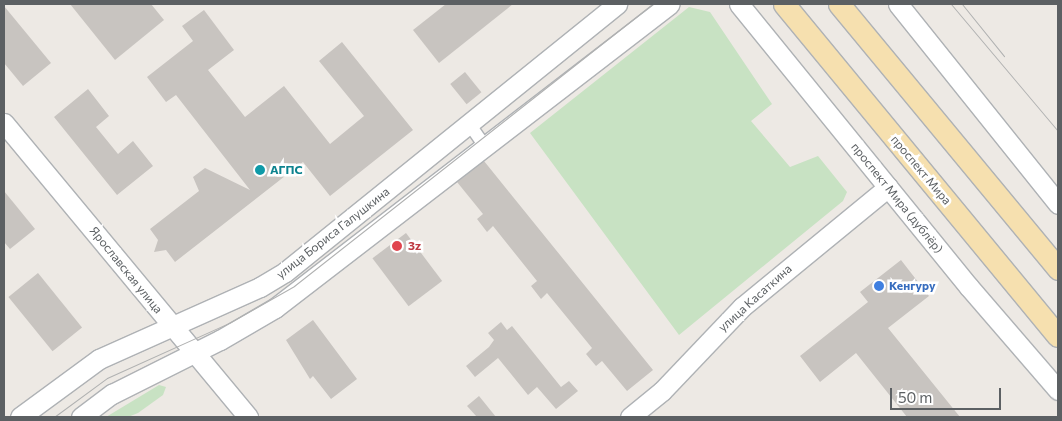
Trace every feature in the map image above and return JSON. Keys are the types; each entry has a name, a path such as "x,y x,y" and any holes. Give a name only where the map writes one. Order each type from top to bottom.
{"main road":[{"name":"улица Бориса Галушкина","path":"20,417 99,359 260,287 285,272 470,125 617,4"},
{"name":"улица Бориса Галушкина","path":"80,417 112,394 195,352 275,308 484,145 563,89 670,4"},
{"name":"проспект Мира (дублёр)","path":"739,4 1058,390"},
{"path":"756,4 791,66"},
{"name":"проспект Мира","path":"784,4 1058,336"},
{"path":"839,4 1058,269"},
{"path":"898,4 1058,204"},
{"name":"Ярославская улица","path":"4,123 248,417"},
{"name":"улица Касаткина","path":"630,417 662,391 742,307 888,186"}],"street":[{"path":"470,125 484,145"}],"green space":[{"path":"689,7 710,12 772,104 751,121 790,167 818,156 847,192 843,201 679,335 530,133"},
{"path":"159,385 166,387 163,395 138,413 128,417 106,417"}],"building":[{"path":"70,4 151,4 164,20 115,60"},
{"path":"446,4 513,4 439,63 413,30"},
{"path":"4,6 51,63 23,86 4,63"},
{"path":"204,10 234,50 208,70 245,117 284,86 330,144 364,116 319,61 342,42 413,130 330,196 303,162 175,262 166,250 154,252 158,240 150,229 199,191 193,177 205,168 250,190 176,95 166,102 147,77 193,41 182,26"},
{"path":"465,72 481,92 467,104 450,84"},
{"path":"88,89 109,116 96,127 118,154 133,141 153,166 117,195 54,117"},
{"path":"484,161 653,370 627,391 602,361 596,366 586,354 592,348 547,293 541,299 531,286 537,281 493,226 487,232 477,219 483,214 457,182"},
{"path":"4,191 35,229 10,249 4,242"},
{"path":"406,233 442,281 409,306 372,258"},
{"path":"901,260 929,296 888,328 960,417 907,417 856,353 820,382 800,356 868,302 860,292"},
{"path":"38,273 82,327 53,351 8,297"},
{"path":"313,320 357,379 331,399 313,376 310,379 286,340"},
{"path":"501,322 507,330 512,326 561,387 569,381 578,391 556,409 537,387 528,395 498,358 475,377 466,366 489,347 494,340 488,333"},
{"path":"479,396 496,417 477,417 467,406"}],"tram line":[{"path":"54,417 107,378 229,323 294,286 652,4"},
{"path":"951,4 1058,131"},
{"path":"962,4 1004,56"}],"place":[{"name":"АГПС","path":"260,170"},
{"name":"3z","path":"397,246"},
{"name":"Кенгуру","path":"879,286"}]}
